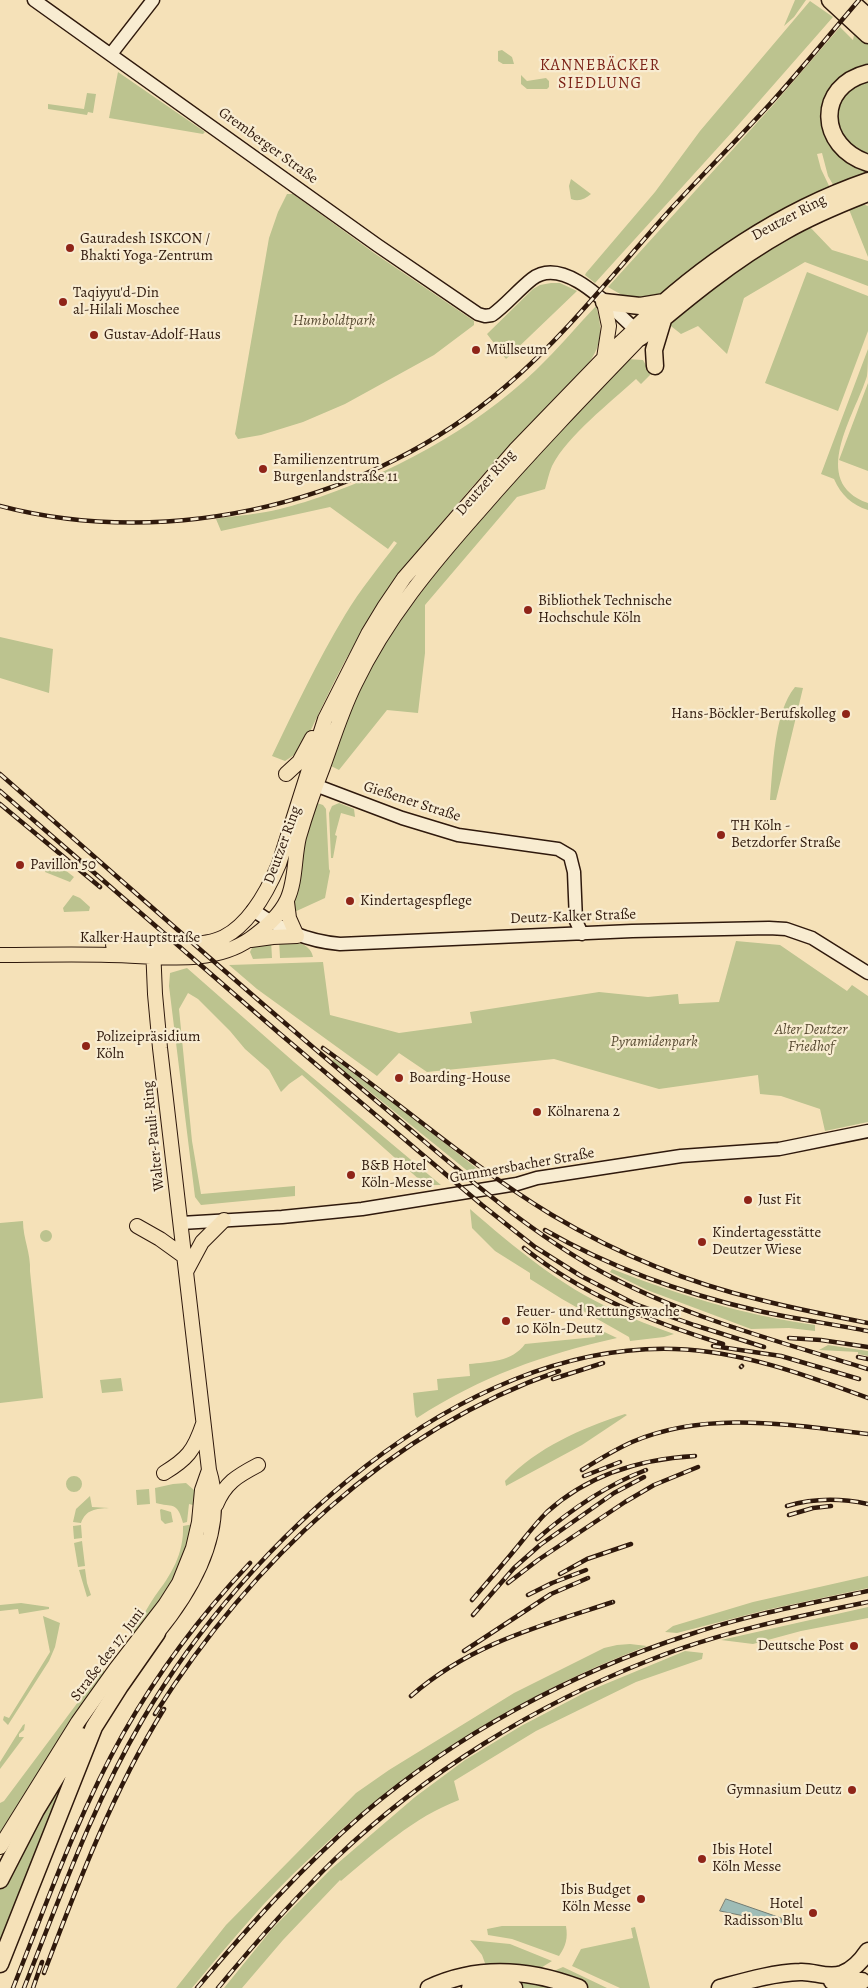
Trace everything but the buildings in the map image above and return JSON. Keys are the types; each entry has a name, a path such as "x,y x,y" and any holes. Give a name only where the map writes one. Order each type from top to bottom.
{"highway":[{"path":"830,0 868,35"},
{"path":"849,0 868,17"},
{"path":"868,72 855,76 841,86 834,97 829,116 830,127 842,148 850,155 868,163"},
{"name":"Deutzer Ring","path":"638,333 664,310 707,283 748,253 828,203 847,195 868,182"},
{"name":"Deutzer Ring","path":"847,195 868,193"},
{"path":"604,302 664,310 655,341 655,366"},
{"path":"0,1880 36,1810 86,1727 129,1666 157,1633"},
{"path":"0,1964 94,1727 157,1633"},
{"path":"720,1988 767,1976 791,1973 804,1972 828,1976 842,1974 858,1963 868,1951"},
{"path":"429,1988 462,1976 493,1978 526,1973 557,1980 579,1988"},
{"path":"791,1973 829,1980 856,1981"},
{"path":"470,1988 493,1978 514,1988"}],"main road":[{"path":"604,302 609,326 604,358"},
{"name":"Deutzer Ring","path":"271,922 287,902 293,881 298,840 325,719 368,634 404,578 516,449 604,358 638,333"},
{"name":"Deutzer Ring","path":"253,910 279,864 310,783 355,684 396,613 415,586 524,459 638,333"},
{"path":"286,774 299,762 311,739 325,719"},
{"path":"248,941 273,936 297,936 289,918 287,902"},
{"name":"Kalker Hauptstraße","path":"0,955 153,950 201,944 233,932 253,910"},
{"name":"Kalker Hauptstraße","path":"0,946 153,950 172,957 212,954 248,941 271,922"},
{"name":"Walter-Pauli-Ring","path":"153,950 160,1048 180,1223"},
{"path":"137,1226 160,1239 186,1264 202,1242 224,1220"},
{"name":"Straße des 17. Juni","path":"157,1633 175,1611 201,1564 208,1546 214,1510 214,1490 209,1470 180,1223"},
{"path":"164,1474 190,1454 204,1424"},
{"path":"214,1510 221,1494 234,1478 258,1465"},
{"name":"Straße des 17. Juni","path":"0,1847 78,1722 165,1605 179,1582 193,1548 199,1522 202,1490 209,1470"},
{"path":"827,1988 856,1981 868,1963"}],"street":[{"name":"Gremberger Straße","path":"34,0 377,245 430,282 485,316 492,315 498,311 532,279 551,272 576,279 604,302"},
{"path":"111,54 153,0"},
{"path":"604,302 638,333"},
{"name":"Gießener Straße","path":"310,783 426,826 458,835 558,849 570,856 574,872 576,911"},
{"name":"Deutz-Kalker Straße","path":"253,910 297,936 322,942 358,944 710,929 786,929 818,941 868,973"},
{"path":"576,911 576,920 582,934"},
{"path":"561,935 569,926 576,911"},
{"name":"Gummersbacher Straße","path":"180,1223 282,1217 362,1208 517,1184 537,1178 598,1168 681,1156 779,1149 868,1131"}],"green space":[{"path":"795,0 806,0 794,17 784,26"},
{"path":"810,1 833,17 595,283 585,275 586,273 655,192 700,131"},
{"path":"840,27 853,40 854,35 847,27 868,39 868,68 825,112 868,171 868,175 835,188 828,176 822,153 817,154 821,169 831,190 652,299 627,298 608,287 774,104"},
{"path":"502,50 512,57 514,64 503,64 498,61 498,51"},
{"path":"118,72 205,132 203,134 109,118"},
{"path":"521,75 527,81 546,78 549,81 549,87 547,89 527,89 521,84"},
{"path":"868,77 868,159 845,145 834,115 838,99"},
{"path":"87,93 96,94 93,113 88,112 87,115 48,109 48,104 84,109"},
{"path":"571,179 591,194 582,200 571,199 569,186"},
{"name":"Humboldtpark","path":"287,194 293,194 374,253 474,321 474,325 434,355 345,404 303,422 261,435 238,439 235,434 269,238 278,212"},
{"path":"860,203 868,206 868,257 848,207"},
{"path":"809,226 832,250 868,261 868,286 805,262 744,298 727,354 698,326 681,334 667,323 751,257"},
{"path":"807,272 868,296 868,331 838,411 765,383"},
{"path":"560,283 577,291 506,359 487,334 533,289 540,285"},
{"path":"596,306 600,333 598,344 589,363 509,446 457,504 408,565 355,644 329,692 298,757 294,755 285,761 272,756 335,632 363,588 397,543 394,541 388,549 330,507 221,531 216,519 266,512 305,502 368,479 428,449 485,413 511,392 544,362"},
{"path":"868,349 867,376 840,446 838,464 841,480 850,493 868,503 868,510 848,499 834,479 821,474"},
{"path":"628,359 643,360 651,374 641,384 636,379 579,431 559,454 552,466 545,489 517,497 425,605 425,653 418,713 387,710 339,770 329,765 363,680 386,640 460,540 532,460"},
{"path":"868,383 868,471 839,460"},
{"path":"0,637 53,649 49,693 0,678"},
{"path":"795,687 803,688 776,800 770,800 779,725 788,698"},
{"path":"317,803 323,805 326,809 330,871 325,898 290,914 302,847 314,805"},
{"path":"339,803 354,809 355,817 341,813 335,835 337,836 333,858 331,858 329,813 332,806"},
{"path":"51,859 74,877 70,882 45,872"},
{"path":"73,895 80,898 90,907 89,911 64,912 63,908"},
{"path":"271,940 272,958 253,959 250,952 251,949 258,943"},
{"path":"279,940 304,945 313,957 280,958"},
{"name":"Pyramidenpark","path":"736,941 780,945 847,991 852,985 868,996 868,1122 825,1131 820,1109 781,1096 760,1094 758,1075 659,1089 554,1059 427,1072 399,1053 377,1076 257,989 229,965 323,962 330,1015 399,1033 472,1023 470,1012 599,992 648,997 678,994 679,1004 719,1002"},
{"path":"187,968 294,1062 441,1185 415,1185 422,1182 302,1075 281,1092 269,1070 245,1049 198,999 188,993 179,1009 192,1141 201,1194 295,1186 295,1196 201,1205 195,1197 169,986 170,973"},
{"path":"334,1059 389,1099 480,1171 475,1177 332,1061"},
{"path":"470,1209 556,1278 621,1313 674,1334 630,1341 629,1337 530,1279 530,1273 495,1251 472,1228"},
{"path":"23,1221 29,1258 43,1398 0,1403 0,1223"},
{"path":"46,1230 52,1236 46,1242 40,1236"},
{"path":"612,1269 662,1287 737,1310 815,1325 815,1331 789,1328 751,1329 647,1290 610,1272"},
{"path":"598,1329 617,1338 563,1352 513,1369 465,1390 417,1418 415,1415 413,1393 438,1390 437,1379 470,1376 469,1364 492,1362 507,1358 520,1350 525,1344 595,1337"},
{"path":"828,1345 868,1351 868,1356 858,1354 858,1352 819,1350"},
{"path":"121,1378 123,1391 102,1393 100,1380"},
{"path":"625,1414 627,1415 582,1445 506,1486 505,1481 518,1469 531,1458 560,1440"},
{"path":"74,1476 80,1478 82,1484 80,1490 74,1492 68,1490 66,1484 68,1478"},
{"path":"186,1483 194,1490 198,1490 195,1521 191,1521 193,1505 189,1504 187,1522 183,1523 176,1508 156,1503 155,1488"},
{"path":"149,1489 150,1504 137,1505 136,1490"},
{"path":"90,1496 92,1507 109,1508 96,1509 89,1512 81,1523 73,1522 76,1509"},
{"path":"161,1509 171,1512 173,1522 165,1524 161,1520"},
{"path":"194,1524 174,1581 0,1836 0,1803 4,1801 102,1670 105,1671 133,1634 128,1628 144,1614 175,1564 181,1546 183,1526"},
{"path":"81,1525 82,1538 74,1539 73,1526"},
{"path":"82,1541 85,1566 78,1567 74,1543"},
{"path":"85,1569 91,1595 87,1597 79,1570"},
{"path":"868,1576 868,1588 766,1610 677,1633 665,1632 673,1626 753,1602"},
{"path":"21,1603 49,1607 49,1609 19,1614 18,1609 0,1611 0,1605"},
{"path":"868,1607 868,1618 801,1631 753,1644 721,1640"},
{"path":"43,1616 60,1623 55,1647 49,1661 8,1725 3,1720 4,1716 9,1718 50,1652"},
{"path":"630,1644 647,1646 600,1665 510,1710 426,1763 386,1793 347,1825 278,1889 192,1988 176,1988 226,1925 356,1793 389,1770 514,1693 604,1648"},
{"path":"685,1651 703,1653 702,1659 636,1682 536,1731 454,1781 459,1800 442,1807 411,1825 340,1880 283,1940 242,1988 224,1988 272,1929 331,1869 415,1797 465,1760 521,1726 586,1692"},
{"path":"25,1724 24,1730 19,1734 19,1737 24,1737 0,1769 0,1762"},
{"path":"77,1748 0,1951 0,1889 18,1851"},
{"path":"502,1926 566,1926 566,1942 559,1956 512,1939 488,1935 487,1929"},
{"path":"635,1927 650,1988 620,1988 572,1966 581,1949 633,1938 631,1928"},
{"path":"470,1940 510,1944 552,1961 539,1969 486,1966 482,1955"},
{"path":"563,1967 607,1988 589,1988 549,1973"},
{"path":"505,1975 568,1988 521,1988"}],"water":[{"path":"726,1899 781,1918 783,1924 720,1911"}],"railway":[{"path":"0,506 66,519 133,523 200,518 267,506 332,487 395,460 453,426 506,386 550,345 670,210 781,92 859,0"},
{"path":"0,774 332,1063 460,1171 514,1215 543,1235 602,1272 666,1302 732,1327 868,1369"},
{"path":"0,791 279,1033 482,1205 535,1247 581,1276 635,1304 764,1347"},
{"path":"0,804 100,887"},
{"path":"323,1048 493,1176 552,1215 601,1242 680,1276 707,1285 774,1303 868,1323"},
{"path":"545,1230 622,1268 704,1297 773,1314 868,1331"},
{"path":"524,1248 570,1280 619,1306 723,1344"},
{"path":"789,1338 821,1340 868,1347"},
{"path":"713,1346 781,1356 859,1379"},
{"path":"24,1988 93,1817 108,1784 143,1719 187,1653 239,1586 299,1523 366,1466 438,1417 515,1379 594,1356 675,1349 724,1354 797,1373 868,1398"},
{"path":"858,1357 868,1359"},
{"path":"553,1379 603,1363"},
{"path":"155,1714 193,1659 234,1605 279,1555 328,1508 381,1466 437,1428 496,1397 559,1371"},
{"path":"582,1470 632,1442 660,1432 690,1426 719,1423 779,1424 868,1434"},
{"path":"472,1600 544,1515 580,1488 598,1478 636,1465 695,1456"},
{"path":"584,1476 620,1462"},
{"path":"508,1583 538,1560 625,1502 654,1485 698,1467"},
{"path":"537,1539 562,1518 602,1491 646,1470"},
{"path":"473,1615 514,1568 540,1545 614,1493 644,1477"},
{"path":"787,1506 807,1501 827,1500 868,1504"},
{"path":"789,1515 813,1508 831,1506"},
{"path":"560,1574 587,1559 631,1544"},
{"path":"13,1988 77,1827 123,1734 136,1711 181,1645 214,1603 250,1563"},
{"path":"528,1595 552,1583 586,1570"},
{"path":"464,1651 551,1594 588,1578"},
{"path":"197,1988 236,1942 340,1834 399,1785 476,1732 559,1687 644,1650 688,1635 778,1610 868,1591"},
{"path":"411,1696 457,1663 507,1638 613,1602"},
{"path":"218,1988 305,1889 336,1858 406,1798 483,1744 565,1698 607,1678 676,1650 730,1633 868,1602"},
{"path":"44,1973 98,1838 129,1772 164,1709"},
{"path":"33,1988 42,1962"}],"place":[{"name":"Gauradesh ISKCON / Bhakti Yoga-Zentrum","path":"70,248"},
{"name":"Taqiyyu'd-Din al-Hilali Moschee","path":"63,302"},
{"name":"Gustav-Adolf-Haus","path":"94,335"},
{"name":"Müllseum","path":"476,350"},
{"name":"Familienzentrum Burgenlandstraße 11","path":"263,469"},
{"name":"Bibliothek Technische Hochschule Köln","path":"528,610"},
{"name":"Hans-Böckler-Berufskolleg","path":"846,714"},
{"name":"TH Köln - Betzdorfer Straße","path":"721,835"},
{"name":"Pavillon 50","path":"20,865"},
{"name":"Kindertagespflege","path":"350,901"},
{"name":"Polizeipräsidium Köln","path":"86,1046"},
{"name":"Boarding-House","path":"399,1078"},
{"name":"Kölnarena 2","path":"537,1112"},
{"name":"B&B Hotel Köln-Messe","path":"351,1175"},
{"name":"Just Fit","path":"748,1200"},
{"name":"Kindertagesstätte Deutzer Wiese","path":"702,1242"},
{"name":"Feuer- und Rettungswache 10 Köln-Deutz","path":"506,1321"},
{"name":"Deutsche Post","path":"854,1646"},
{"name":"Gymnasium Deutz","path":"852,1790"},
{"name":"Ibis Hotel Köln Messe","path":"702,1859"},
{"name":"Ibis Budget Köln Messe","path":"641,1899"},
{"name":"Hotel Radisson Blu","path":"813,1913"}],"district":[{"name":"KANNEBÄCKER SIEDLUNG","path":"600,75"}],"park label":[{"name":"Alter Deutzer Friedhof","path":"811,1038"}]}
